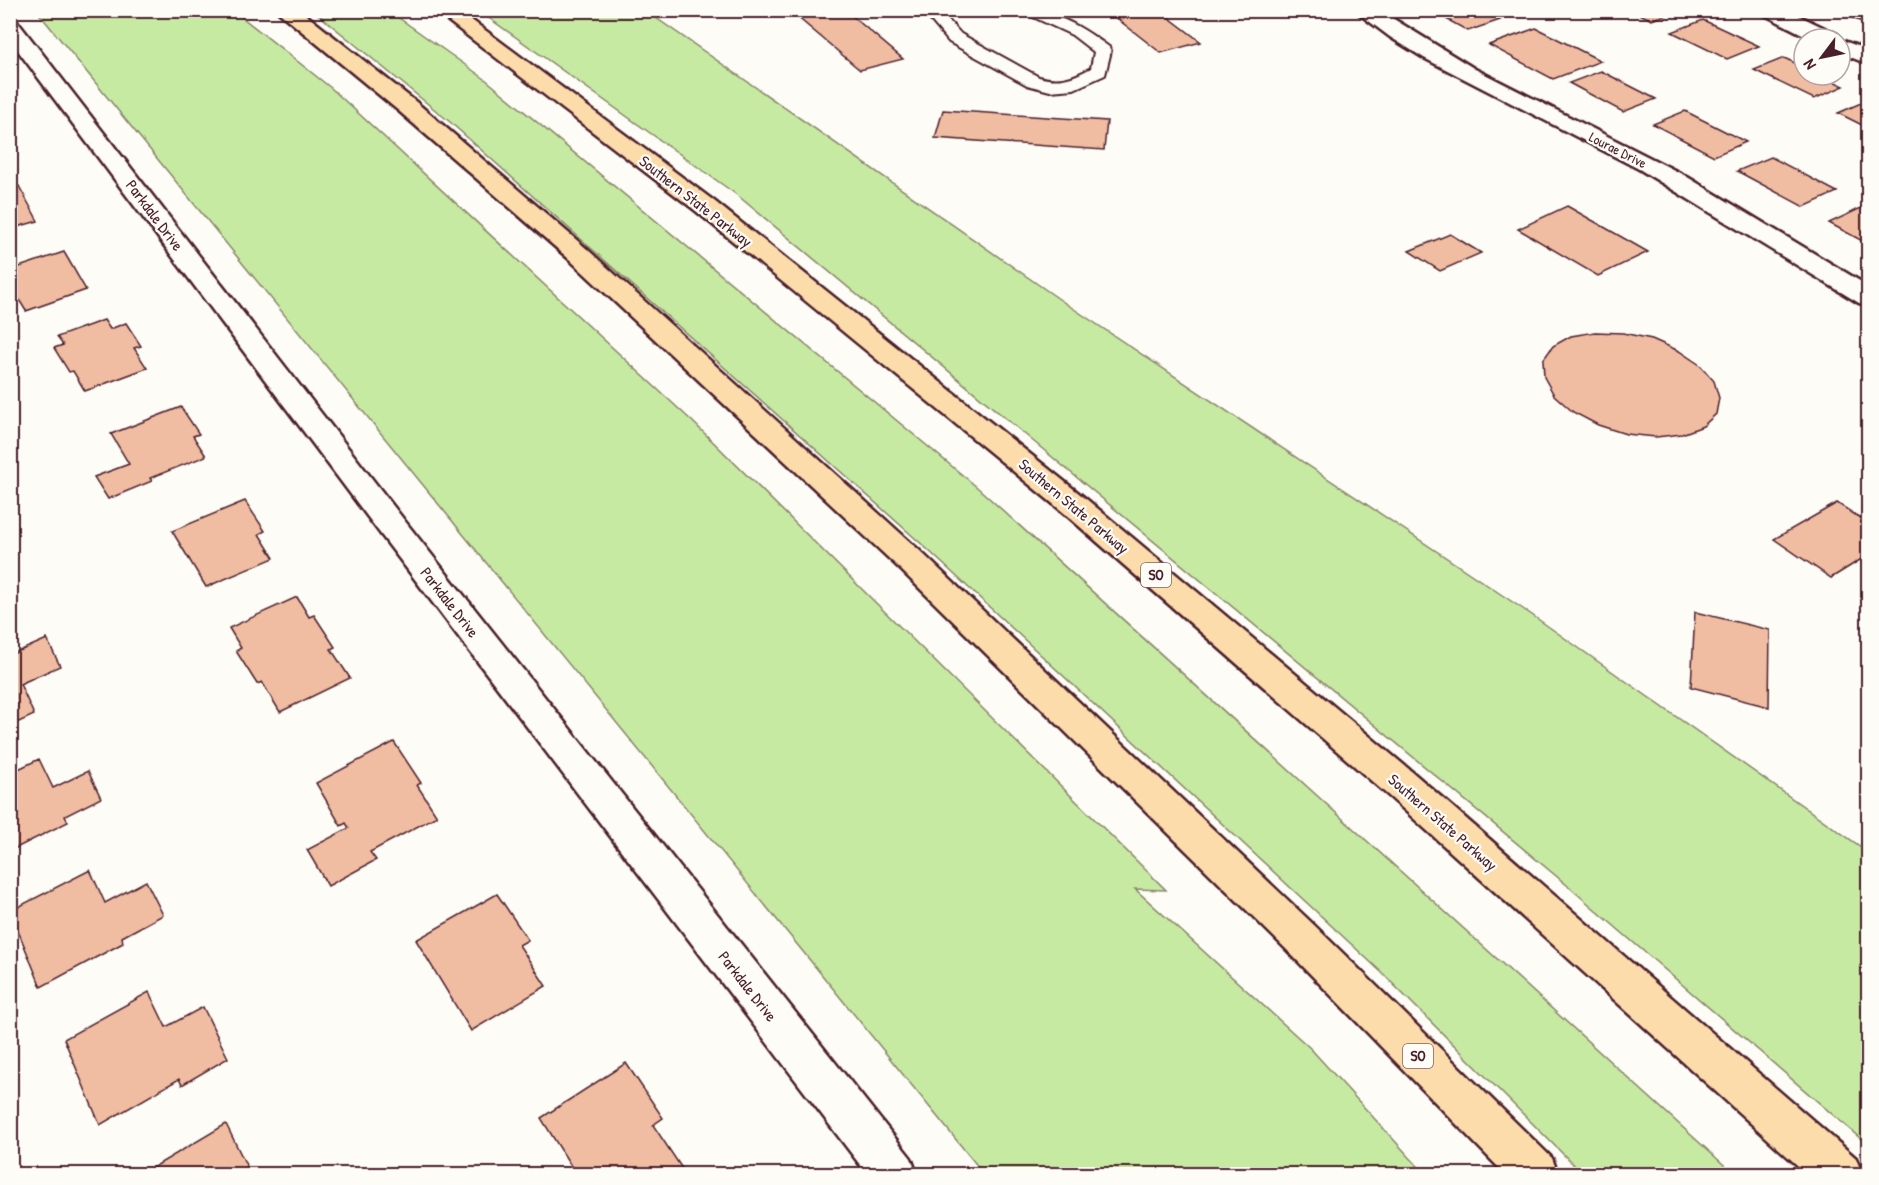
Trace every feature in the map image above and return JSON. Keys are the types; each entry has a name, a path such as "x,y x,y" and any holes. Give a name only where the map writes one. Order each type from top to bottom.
{"highway":[{"name":"SO","path":"286,10 408,107 578,254 908,558 1300,937 1536,1174"},
{"name":"Southern State Parkway","path":"444,10 705,206 1074,506 1413,795 1840,1174"}],"street":[{"name":"Lourae Drive","path":"1364,10 1388,28 1469,75 1647,164 1869,297"},
{"path":"1770,10 1805,27"},
{"name":"Parkdale Drive","path":"10,25 393,528 895,1174"},
{"path":"1852,50 1869,58"}],"lane":[{"path":"930,10 955,38 1033,81 1050,86 1074,84 1099,71 1103,51 1078,32 1026,10"}],"green space":[{"path":"37,11 234,11 331,88 693,422 1166,890 1135,889 1310,1048 1425,1174 984,1174"},
{"path":"314,11 389,11 485,79 978,488 1734,1174 1583,1174 1379,970 926,548 450,122"},
{"path":"479,11 646,11 1059,299 1532,615 1868,852 1868,1145 1561,880 737,195"}],"building":[{"path":"789,10 845,10 903,59 860,70"},
{"path":"1106,10 1159,10 1201,42 1161,53"},
{"path":"1430,10 1482,10 1500,20 1468,31"},
{"path":"1631,10 1680,10 1652,20"},
{"path":"1835,10 1868,10 1868,25"},
{"path":"1703,20 1759,46 1727,59 1672,32"},
{"path":"1536,28 1601,61 1553,79 1489,45"},
{"path":"1784,58 1792,62 1792,87 1842,87 1814,99 1754,70"},
{"path":"1601,71 1656,99 1623,112 1569,83"},
{"path":"1868,100 1868,128 1838,113"},
{"path":"943,110 1107,121 1104,150 935,138"},
{"path":"1685,111 1746,142 1714,156 1653,124"},
{"path":"1771,157 1837,192 1804,207 1737,171"},
{"path":"19,186 38,221 10,229 10,189"},
{"path":"1567,206 1648,252 1598,276 1518,229"},
{"path":"1861,208 1868,212 1868,244 1829,223"},
{"path":"1450,234 1481,253 1440,271 1409,251"},
{"path":"64,252 86,290 26,311 15,293 10,290 10,270"},
{"path":"104,320 110,329 126,323 141,346 134,348 147,368 85,391 73,371 69,372 54,348 63,345 57,337"},
{"path":"1595,332 1623,333 1652,339 1679,351 1700,365 1714,381 1719,398 1716,414 1703,426 1682,434 1656,437 1626,434 1598,425 1573,412 1554,395 1544,377 1543,360 1553,346 1571,336"},
{"path":"181,407 199,434 193,436 206,456 150,478 152,481 108,499 94,477 129,464 111,434"},
{"path":"245,501 265,531 259,534 274,558 206,587 172,531"},
{"path":"1837,503 1868,523 1868,555 1831,578 1774,539"},
{"path":"297,597 309,617 314,615 335,647 331,649 350,678 280,712 262,682 257,684 236,651 241,648 229,628"},
{"path":"1695,612 1770,630 1769,707 1691,687"},
{"path":"47,639 60,666 20,684 34,715 10,726 10,655"},
{"path":"394,742 421,783 417,785 437,816 370,852 376,860 328,886 307,850 349,828 346,823 341,826 316,783"},
{"path":"39,759 53,788 88,771 101,798 65,816 68,822 10,851 10,773"},
{"path":"90,870 105,903 146,881 163,915 122,937 123,943 41,987 10,911"},
{"path":"497,894 528,940 519,945 546,986 471,1031 416,940"},
{"path":"149,992 166,1027 203,1007 228,1058 182,1085 179,1079 100,1125 64,1039"},
{"path":"626,1063 663,1118 653,1125 683,1170 676,1174 576,1174 541,1118"},
{"path":"226,1124 247,1167 237,1174 142,1174"}]}
